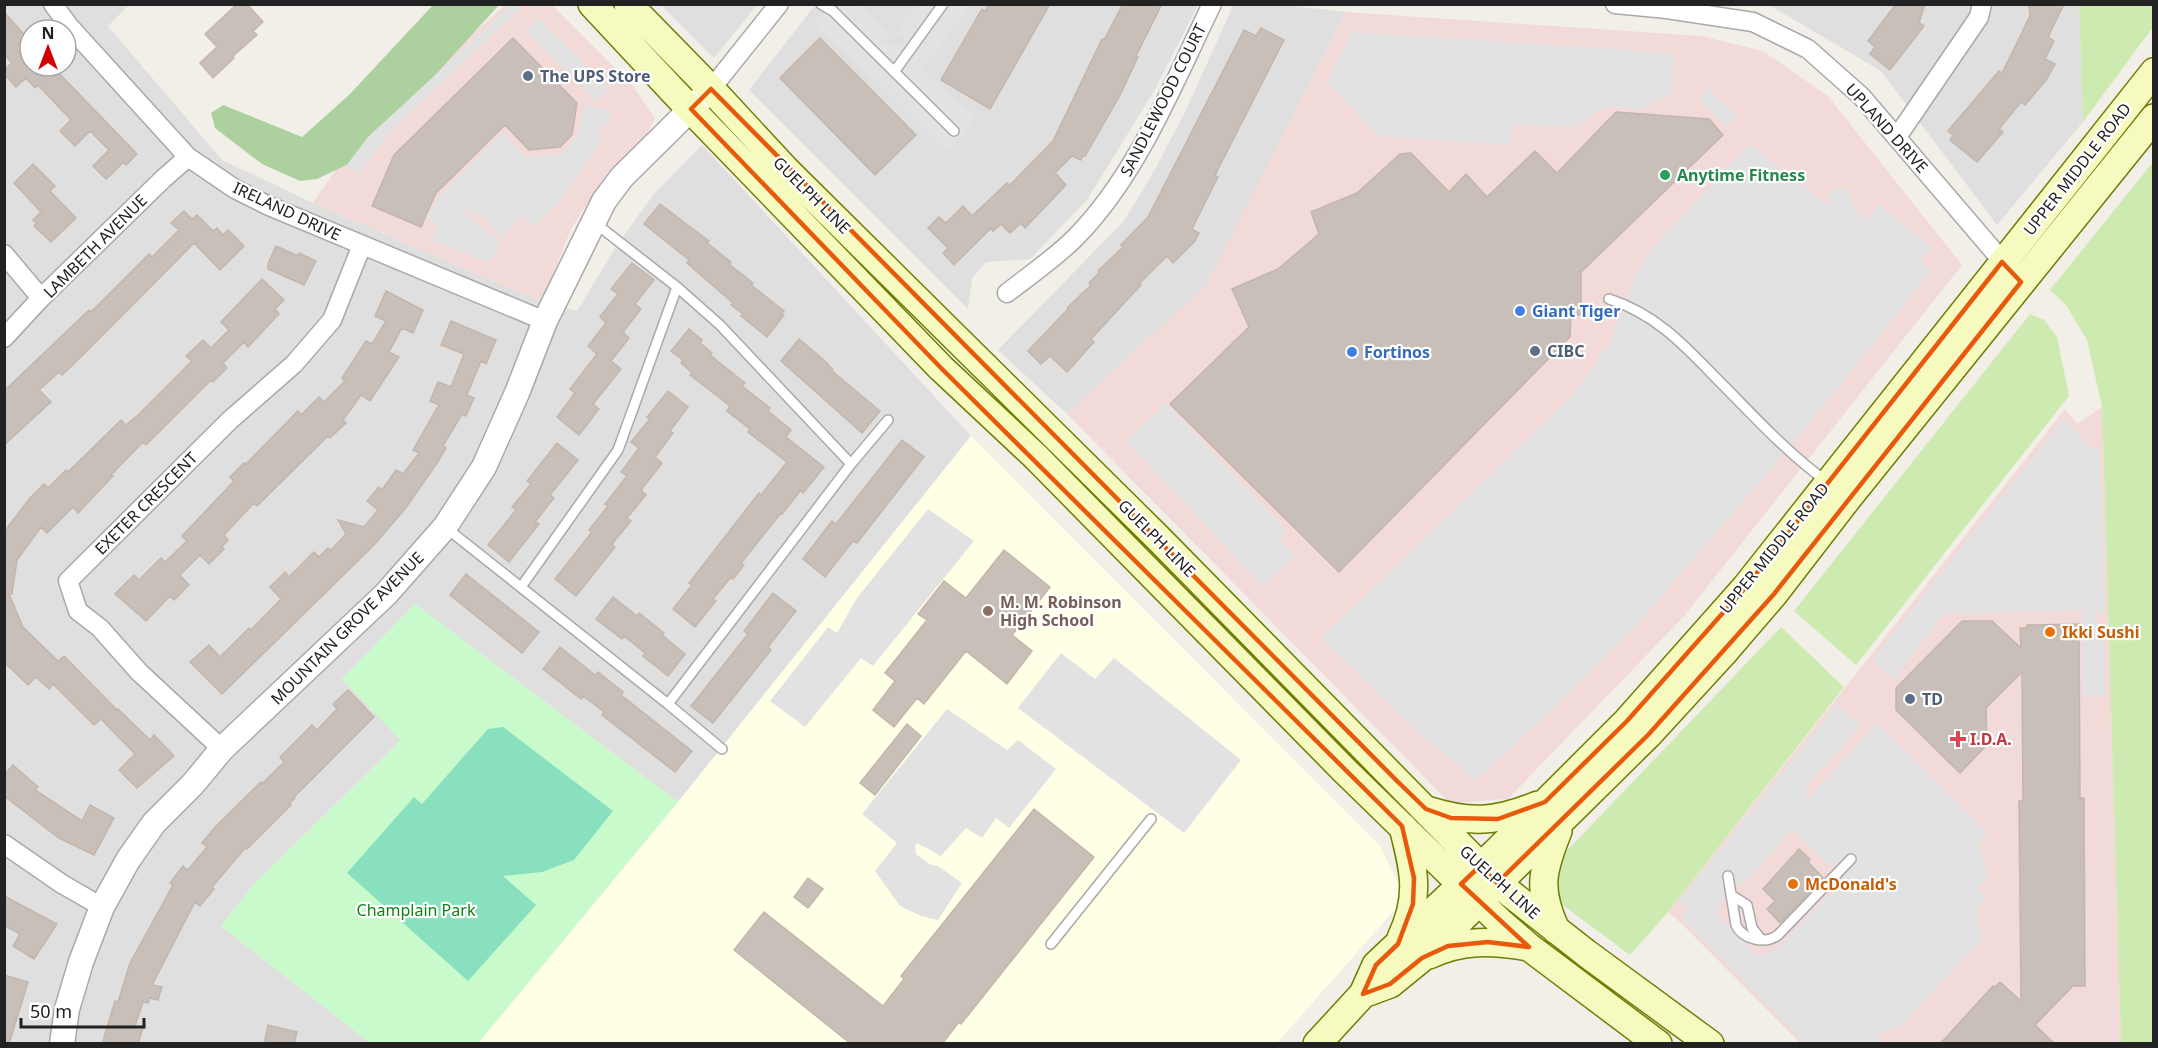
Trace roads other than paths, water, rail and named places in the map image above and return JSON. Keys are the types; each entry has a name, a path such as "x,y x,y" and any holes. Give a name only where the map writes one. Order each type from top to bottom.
{"main road":[{"name":"GUELPH LINE","path":"592,4 941,368 1035,456 1232,658 1402,826 1479,884 1556,930 1710,1044"},
{"name":"GUELPH LINE","path":"628,4 786,170 1426,809 1479,884 1528,947 1658,1044"},
{"name":"UPPER MIDDLE ROAD","path":"1838,490 2002,262 2154,72"},
{"name":"UPPER MIDDLE ROAD","path":"1363,994 1390,984 1422,958 1479,884 1554,810 1627,721 1732,603 1838,490 2021,282 2154,118"},
{"path":"1001,424 1021,403"},
{"path":"1426,809 1451,818 1486,820 1521,812 1554,810 1544,875 1545,898 1556,930"},
{"path":"1398,944 1413,904 1415,888 1402,826"},
{"name":"UPPER MIDDLE ROAD","path":"1317,1044 1363,994 1376,965 1398,944 1479,884"},
{"path":"1422,958 1448,946 1471,943 1488,942 1528,947"}],"street":[{"name":"IRELAND DRIVE","path":"53,4 69,26 188,157 235,189 269,206 545,321"},
{"path":"711,89 779,4"},
{"name":"SANDLEWOOD COURT","path":"1007,293 1075,238 1119,185 1156,120 1212,4"},
{"name":"UPLAND DRIVE","path":"1614,4 1755,13 1808,49 1862,97 2021,282"},
{"path":"1897,137 1979,17 1982,4"},
{"name":"MOUNTAIN GROVE AVENUE","path":"62,1044 67,1009 81,962 102,907 128,860 154,823 193,784 222,749 386,594 445,527 484,467 517,393 545,321 592,221 604,201 622,177 711,89"},
{"name":"LAMBETH AVENUE","path":"4,338 41,298 188,157"},
{"name":"EXETER CRESCENT","path":"222,749 139,672 100,628 78,611 68,581 230,420 294,364 332,320 362,245"},
{"path":"4,254 41,298"},
{"path":"4,844 62,884 102,907"}],"lane":[{"path":"821,4 833,11 954,131"},
{"path":"894,72 944,4"},
{"path":"592,221 677,287 720,325 851,464"},
{"path":"521,587 618,450 677,287"},
{"path":"1609,299 1630,306 1660,324 1808,468 1838,490"},
{"path":"668,704 851,464 888,420"},
{"path":"445,527 722,749"},
{"path":"1051,944 1151,819"},
{"path":"1728,876 1739,931 1747,938 1770,940 1778,935 1851,859"},
{"path":"1731,895 1748,905 1752,928 1760,938"}],"place":[{"name":"The UPS Store","path":"528,76"},
{"name":"Anytime Fitness","path":"1665,175"},
{"name":"Giant Tiger","path":"1520,311"},
{"name":"CIBC","path":"1535,351"},
{"name":"Fortinos","path":"1352,352"},
{"name":"M. M. Robinson High School","path":"988,611"},
{"name":"Ikki Sushi","path":"2050,632"},
{"name":"TD","path":"1910,699"},
{"name":"I.D.A.","path":"1958,739"},
{"name":"McDonald's","path":"1793,884"}],"park label":[{"name":"Champlain Park","path":"416,910"}]}
